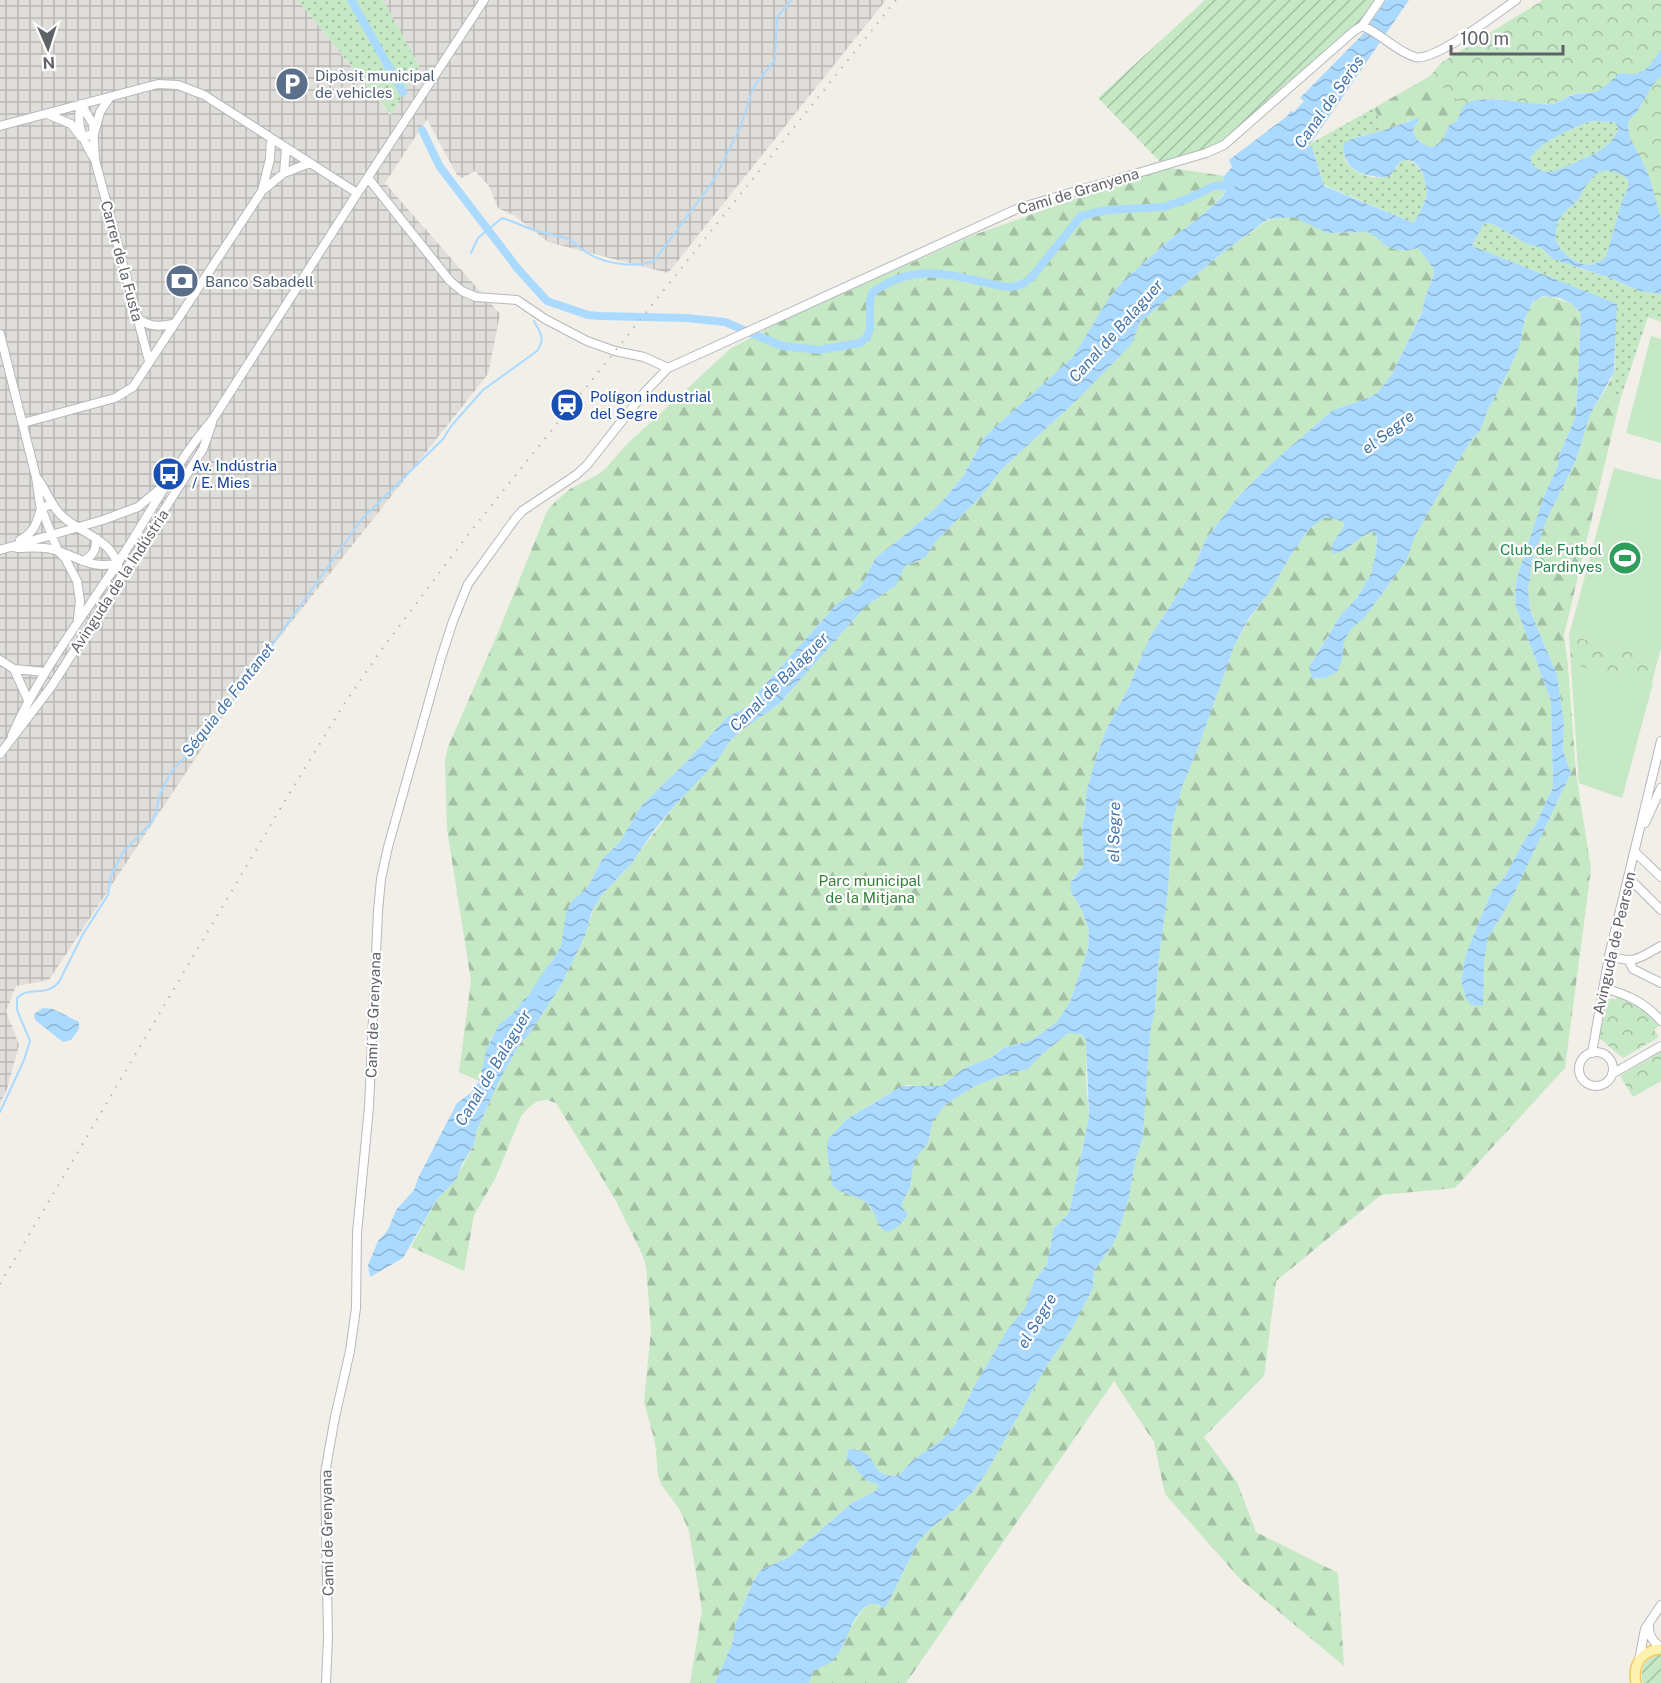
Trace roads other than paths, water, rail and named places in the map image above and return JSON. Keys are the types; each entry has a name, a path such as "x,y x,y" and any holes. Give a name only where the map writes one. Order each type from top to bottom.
{"main road":[{"path":"1636,1682 1635,1674 1639,1660 1649,1651 1661,1648"}],"street":[{"name":"Avinguda de la Indústria","path":"12,735 28,700 45,672 118,563 191,444 213,419 357,193 484,0"},
{"name":"Camí de Granyena","path":"623,420 668,368 1019,208 1206,153 1224,145 1354,31 1364,27 1380,0"},
{"path":"1364,27 1409,55 1424,58 1457,41 1516,0"},
{"path":"0,126 158,84 178,85 204,95 357,193"},
{"name":"Carrer de la Fusta","path":"94,134 100,112 111,97"},
{"name":"Carrer de la Fusta","path":"81,104 92,120 94,160"},
{"name":"Carrer de la Fusta","path":"81,104 78,120 81,137"},
{"name":"Carrer de la Fusta","path":"45,114 71,124 94,160 149,361"},
{"path":"81,137 94,134"},
{"path":"262,191 270,159 271,138"},
{"path":"270,159 286,148"},
{"path":"284,173 286,148"},
{"path":"23,423 116,398 133,387 262,191 284,173 310,163"},
{"path":"368,177 450,281 462,291 483,299 518,300 545,319 587,341 615,351 644,357 668,368"},
{"path":"136,317 153,327 173,324"},
{"path":"0,334 36,477 41,508 50,535 77,582 80,601 78,620"},
{"name":"Avinguda de la Indústria","path":"0,754 12,735 51,687 203,449 213,419"},
{"name":"Camí de Grenyana","path":"326,1683 328,1626 325,1473 355,1318 357,1233 367,1144 378,911 381,880 388,847 441,658 468,585 522,511 576,475 597,454 623,420"},
{"path":"36,477 64,518 110,549 118,563 119,580"},
{"path":"2,550 78,528 138,507 166,484"},
{"path":"41,508 53,504"},
{"path":"2,550 30,535 41,508"},
{"path":"83,561 92,556 96,549 96,538"},
{"path":"2,550 38,547 58,551 91,565 105,566 134,557"},
{"path":"0,660 14,669 45,672"},
{"path":"14,669 28,700"},
{"name":"Avinguda de Pearson","path":"1592,1053 1610,956 1661,741"},
{"path":"1649,786 1661,787"},
{"name":"Avinguda de Pearson","path":"1639,835 1661,787"},
{"path":"1635,852 1661,877"},
{"path":"1629,879 1661,910"},
{"path":"1610,956 1629,961 1661,946"},
{"path":"1629,961 1634,969 1661,983"},
{"path":"1603,988 1639,1001 1661,1021"},
{"path":"1612,1074 1661,1046"},
{"path":"1597,1052 1606,1056 1612,1065 1610,1079 1601,1085 1590,1085 1579,1073 1583,1058 1592,1053 1597,1052"},
{"path":"1612,1065 1622,1068"},
{"path":"1639,1660 1643,1635 1649,1620 1661,1605"},
{"path":"1649,1620 1649,1633 1661,1648"}],"water":[{"path":"1386,0 1409,0 1311,143 1295,148 1308,145 1312,147 1324,186 1414,223 1427,193 1423,174 1416,164 1403,160 1387,177 1366,175 1350,166 1345,156 1344,143 1418,118 1413,130 1416,137 1423,144 1433,147 1442,141 1449,125 1457,121 1462,108 1469,102 1491,99 1542,104 1555,103 1576,94 1592,93 1599,91 1620,73 1633,74 1644,71 1661,50 1661,76 1629,120 1628,126 1630,140 1649,176 1661,219 1661,294 1640,291 1610,278 1553,259 1541,248 1527,244 1495,225 1487,223 1483,225 1472,246 1617,304 1614,372 1590,415 1576,460 1548,517 1532,560 1528,588 1530,610 1557,675 1564,723 1563,750 1571,773 1511,900 1488,938 1484,960 1483,1006 1471,1005 1466,998 1461,980 1466,954 1492,890 1504,878 1525,839 1536,824 1553,787 1551,701 1516,607 1515,590 1517,577 1544,496 1558,466 1558,458 1576,416 1581,313 1572,304 1560,298 1543,296 1533,302 1525,318 1520,345 1480,431 1456,464 1415,536 1406,561 1365,617 1350,630 1344,642 1342,660 1337,672 1325,678 1312,679 1309,667 1340,616 1357,598 1371,574 1377,536 1375,532 1369,533 1343,551 1332,553 1332,544 1344,526 1343,522 1332,518 1324,518 1309,529 1271,590 1249,618 1235,644 1183,784 1172,825 1168,891 1158,965 1155,1009 1150,1033 1143,1137 1135,1162 1129,1197 1118,1234 1094,1271 1093,1288 1072,1329 1046,1367 986,1473 972,1493 918,1542 887,1605 883,1608 877,1604 869,1604 862,1610 852,1624 841,1649 830,1663 813,1671 809,1683 715,1683 732,1644 736,1622 754,1580 761,1570 789,1557 852,1503 877,1490 878,1485 866,1480 846,1458 848,1450 862,1451 869,1456 879,1472 895,1476 900,1474 913,1460 943,1439 955,1425 975,1385 1008,1329 1025,1308 1034,1282 1047,1264 1054,1228 1069,1213 1089,1116 1086,1040 1081,1034 1068,1033 1028,1069 1003,1075 975,1086 945,1105 933,1121 928,1143 914,1161 910,1188 902,1203 902,1207 908,1214 899,1225 890,1231 883,1230 868,1204 833,1186 827,1152 828,1139 847,1119 902,1086 942,1086 963,1069 992,1057 1003,1048 1032,1040 1057,1022 1070,1002 1088,949 1089,931 1082,910 1071,892 1070,883 1084,865 1082,827 1086,793 1106,730 1128,689 1150,637 1192,572 1206,539 1238,497 1272,463 1333,410 1371,397 1392,374 1422,312 1433,277 1434,269 1418,248 1406,251 1394,249 1367,232 1327,233 1294,217 1268,219 1221,254 1140,322 1132,343 1116,360 1076,401 1004,467 979,498 937,540 925,558 905,566 896,585 864,608 779,704 731,740 716,762 655,829 632,863 601,896 592,911 585,936 560,987 530,1033 519,1045 499,1081 476,1132 474,1145 462,1164 456,1180 437,1199 403,1258 370,1277 368,1265 378,1241 388,1230 396,1210 414,1190 457,1103 471,1093 479,1081 487,1048 499,1025 518,1008 523,1000 534,994 546,978 549,966 561,946 566,914 571,902 587,888 603,858 620,842 641,806 688,760 727,717 750,705 760,690 837,604 860,588 876,557 939,505 964,475 984,437 1073,357 1109,298 1124,280 1224,195 1224,176 1232,167 1229,160 1291,111 1294,112 1304,101 1300,98 1363,34","holes":["1591,121 1614,122 1619,128 1606,146 1588,157 1554,171 1547,172 1533,166 1530,158 1542,146","1607,170 1623,175 1628,180 1628,188 1606,257 1594,264 1583,264 1572,259 1558,246 1557,224 1562,215 1579,198 1590,180"]},
{"path":"43,1008 53,1009 79,1022 79,1029 71,1040 63,1042 35,1020 34,1014"}],"waterway":[{"path":"351,0 403,92"},
{"name":"Séquia de Fontanet","path":"471,253 478,238 502,218 533,230 561,236 605,261 630,265 654,261 714,180 740,128 754,86 775,60 777,17 791,0"},
{"path":"422,130 440,167 518,269 547,301 588,315 686,318 725,322 782,346 819,350 860,343 867,337 870,329 872,293 905,276 938,274 1007,287 1018,286 1032,277 1081,216 1107,210 1164,207 1214,186 1231,185"},
{"name":"Séquia de Fontanet","path":"0,1112 24,1060 30,1041 17,1010 17,998 27,992 43,991 54,987 59,982 83,934 108,895 111,876 123,852 151,823 170,773 197,744 212,722 240,690 362,519 443,439 452,425 483,390 537,351 542,339 534,321"},
{"name":"Canal de Balaguer","path":"531,999 551,968"}],"railway":[{"path":"0,1284 286,799 341,709 379,653 467,536 896,0"}],"place":[{"name":"Dipòsit municipal de vehicles","path":"292,84"},
{"name":"Banco Sabadell","path":"182,281"},
{"name":"Polígon industrial del Segre","path":"567,405"},
{"name":"Av. Indústria / E. Mies","path":"169,474"},
{"name":"Club de Futbol Pardinyes","path":"1625,558"}],"water label":[{"name":"Canal de Seròs","path":"1329,102"},
{"name":"el Segre","path":"1388,432"},
{"name":"el Segre","path":"1114,832"},
{"name":"el Segre","path":"1037,1321"}],"park label":[{"name":"Parc municipal de la Mitjana","path":"870,888"}]}
